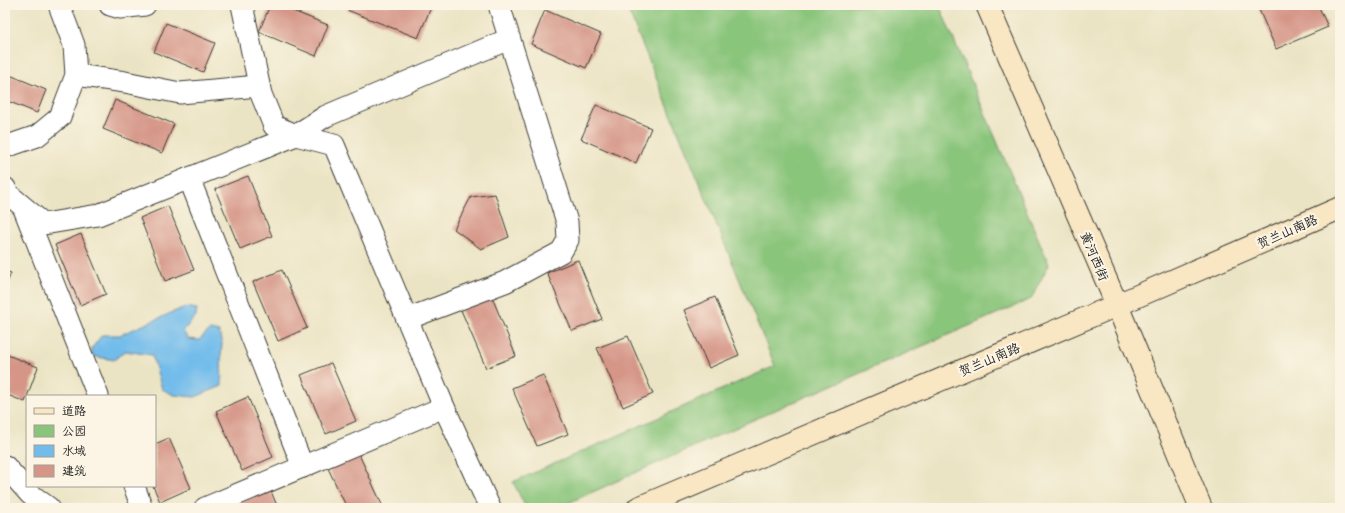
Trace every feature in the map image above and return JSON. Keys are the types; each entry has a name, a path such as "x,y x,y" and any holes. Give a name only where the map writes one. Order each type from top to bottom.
{"street":[{"path":"5,147 37,136 60,117 76,75 74,44 59,5"},
{"path":"110,5 120,8 146,5"},
{"path":"242,5 261,94 274,126 296,135 334,145 444,407 490,508"},
{"path":"407,319 505,282 561,252 568,240 567,222 499,5"},
{"name":"黄河西街","path":"987,5 1117,305 1201,508"},
{"path":"5,188 8,194 44,224 98,215 296,135 326,116 509,39"},
{"path":"76,75 125,82 180,93 259,86"},
{"path":"189,178 303,467"},
{"path":"23,206 98,395"},
{"name":"贺兰山南路","path":"638,508 1117,305 1340,208"},
{"path":"205,508 444,407"},
{"path":"5,466 30,494 49,508"},
{"path":"134,487 142,508"}],"green space":[{"path":"626,5 939,5 1049,264 1031,299 773,411 557,508 526,508 513,482 775,366"}],"water":[{"path":"185,307 197,309 196,316 183,331 188,339 199,340 210,330 219,332 222,344 222,386 195,397 174,395 162,389 152,355 125,351 114,360 92,356 92,348 102,335 120,335"}],"building":[{"path":"270,5 278,5 328,25 316,56 259,32"},
{"path":"349,5 432,5 418,38 347,10"},
{"path":"1257,5 1318,5 1328,27 1276,49"},
{"path":"545,10 601,34 586,68 531,44"},
{"path":"166,23 215,43 203,72 154,52"},
{"path":"5,73 46,90 37,113 5,100"},
{"path":"115,100 174,124 162,153 103,129"},
{"path":"596,105 651,128 636,163 581,139"},
{"path":"248,176 272,236 240,249 215,189"},
{"path":"495,194 509,237 481,249 454,229 471,197"},
{"path":"168,206 194,270 165,281 140,218"},
{"path":"81,234 106,294 80,305 55,245"},
{"path":"578,260 602,319 572,331 547,273"},
{"path":"282,270 307,328 278,341 253,282"},
{"path":"5,271 11,273 5,288"},
{"path":"492,297 516,356 486,368 461,310"},
{"path":"715,297 739,355 709,368 684,310"},
{"path":"628,336 653,394 623,407 597,348"},
{"path":"5,354 38,367 28,395 26,395 25,402 5,394"},
{"path":"331,363 356,421 326,434 301,375"},
{"path":"543,375 568,434 537,446 512,388"},
{"path":"248,397 273,457 242,471 216,411"},
{"path":"169,438 191,488 160,502 153,487 156,487 156,444"},
{"path":"357,450 383,507 381,508 347,508 326,464"},
{"path":"270,489 278,508 242,508 239,502"}]}
